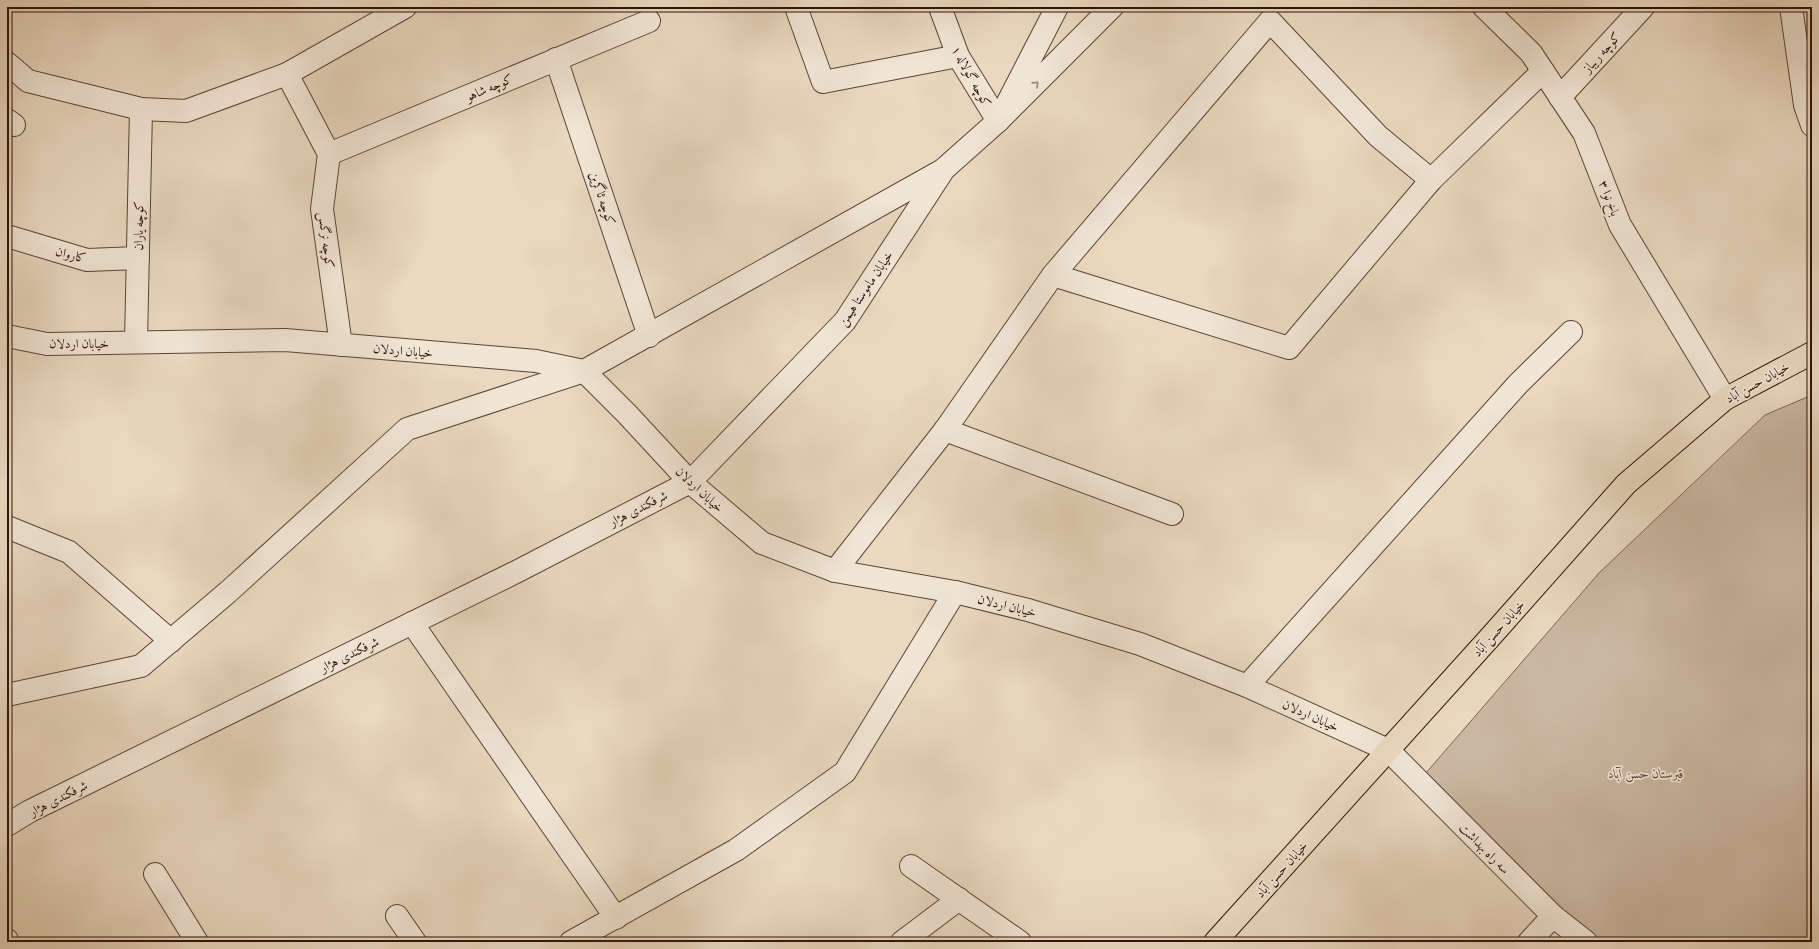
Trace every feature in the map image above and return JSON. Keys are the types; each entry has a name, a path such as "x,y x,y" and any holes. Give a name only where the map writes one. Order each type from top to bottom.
{"main road":[{"name":"خیابان حسن آباد","path":"1215,942 1626,484 1725,399 1812,353"}],"street":[{"path":"7,63 28,81 141,109 186,111 287,74 405,7"},
{"path":"796,7 823,82 958,56"},
{"name":"کوچه گولاله ۱","path":"940,7 958,56 998,121"},
{"name":"خیابان ماموستا هیمن","path":"998,121 1057,7"},
{"name":"خیابان ماموستا هیمن","path":"690,482 845,321 944,169 998,121 1112,7"},
{"name":"باخ نوا ۳","path":"1484,7 1531,53 1584,133 1620,225 1725,399"},
{"name":"کوچه ریباز","path":"1560,97 1643,7"},
{"path":"1791,7 1808,89 1805,104 1812,125"},
{"name":"کوچه شاهو","path":"329,154 649,21"},
{"path":"835,571 945,430 1053,275 1270,21 1378,136 1431,180"},
{"name":"کوچه ئاگرین","path":"556,59 649,336"},
{"path":"1053,275 1289,348 1431,180 1543,71"},
{"path":"287,74 329,154"},
{"name":"کوچه یاران","path":"136,342 141,109"},
{"name":"کوچه نرگس","path":"329,154 322,209 341,344"},
{"path":"7,695 141,666 228,592 407,429 584,371 649,336 944,169"},
{"name":"کاروان","path":"7,236 87,260 138,258"},
{"path":"1247,686 1518,384 1572,332"},
{"name":"خیابان اردلان","path":"7,336 47,344 285,340 536,361 584,371 627,414 690,482 762,543 835,571 955,592 1028,610 1140,644 1247,686 1388,750"},
{"path":"945,430 1172,514"},
{"name":"شرفکندی هژار","path":"7,825 30,811 516,572 690,482"},
{"path":"7,527 69,552 171,641"},
{"path":"572,942 736,850 845,772 955,592"},
{"path":"412,623 616,918"},
{"name":"سه راه بهداشت","path":"1388,750 1553,916 1586,942"},
{"path":"911,866 1020,942"},
{"path":"154,874 197,942"},
{"path":"902,942 959,899"},
{"path":"397,916 415,942"},
{"path":"1529,942 1553,916"}],"green space":[{"name":"قبرستان حسن آباد","path":"1812,395 1812,942 1600,942 1553,916 1419,781 1599,573 1765,415"}]}
